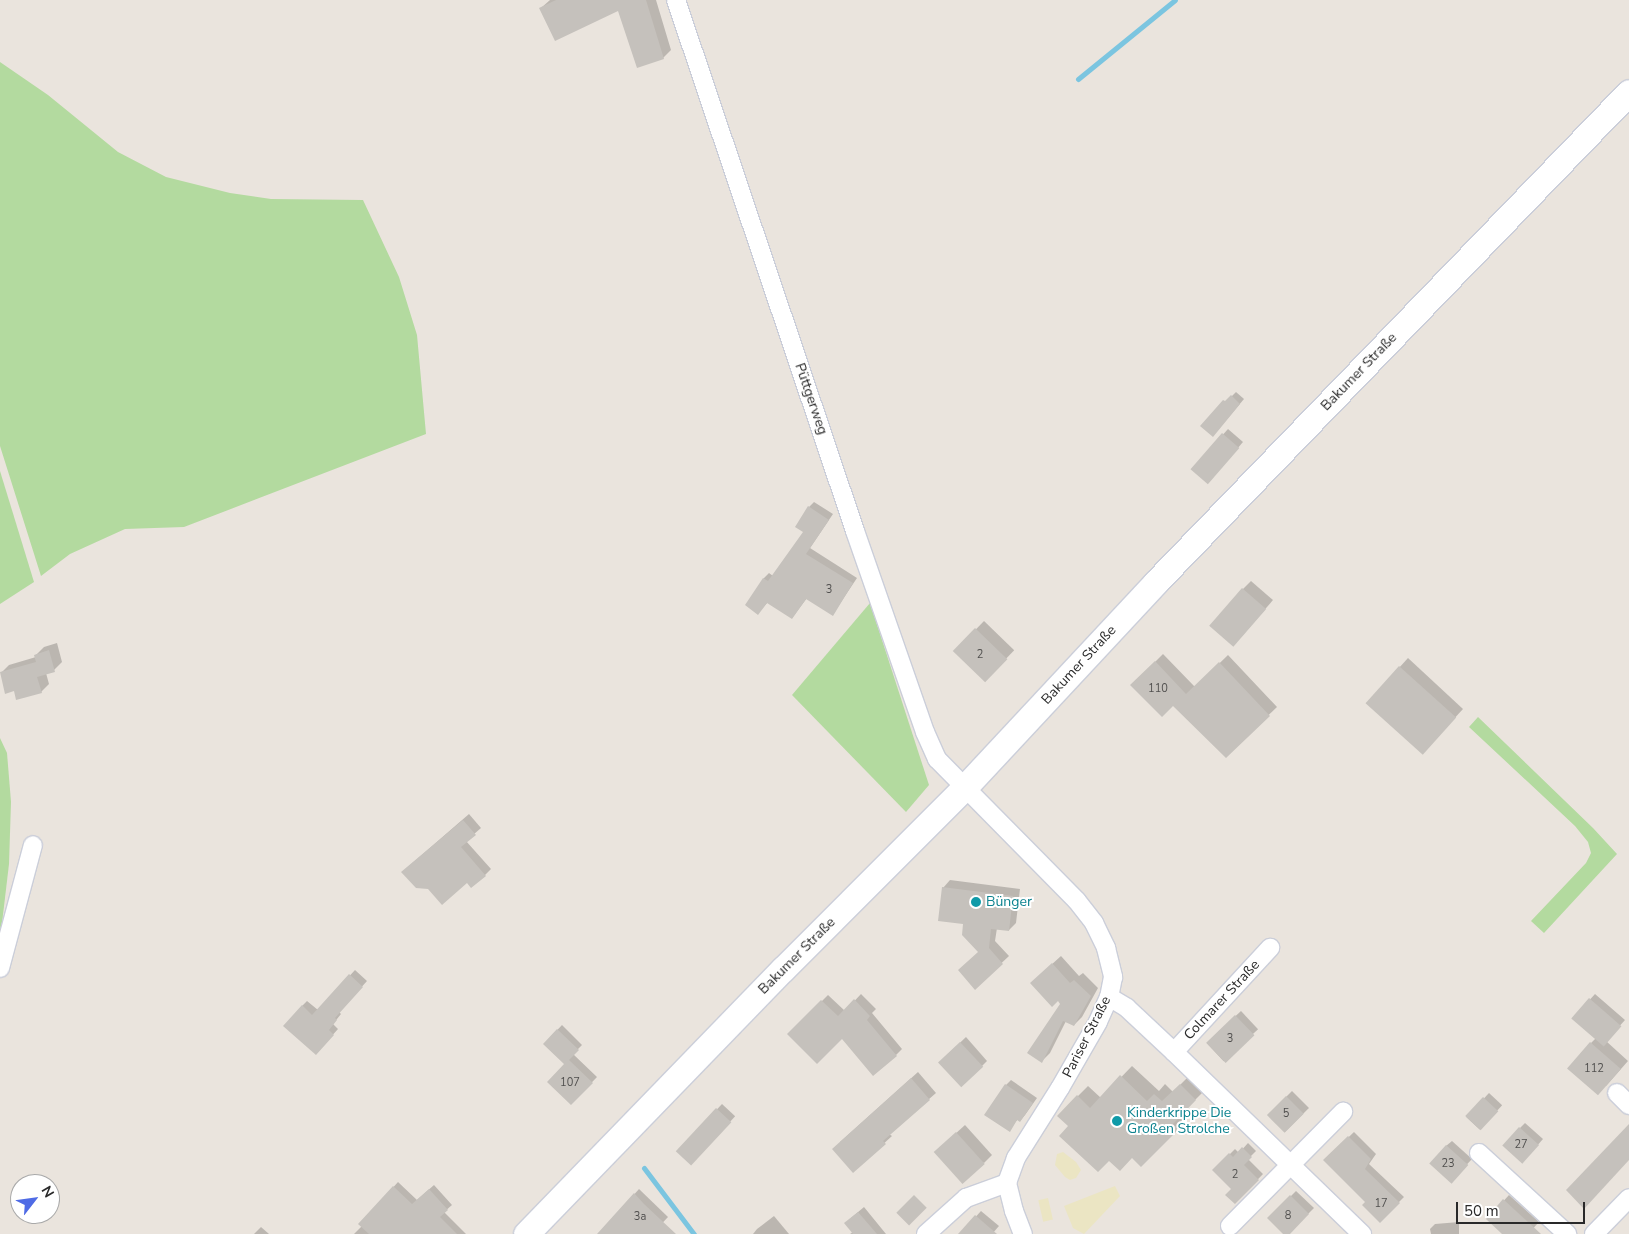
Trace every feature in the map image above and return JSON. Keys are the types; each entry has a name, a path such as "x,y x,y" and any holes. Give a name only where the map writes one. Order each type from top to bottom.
{"main road":[{"name":"Bakumer Straße","path":"526,1234 794,958 965,787 1155,583 1629,92"}],"street":[{"name":"Püttgerweg","path":"676,0 925,732 937,759 965,787"},
{"name":"Pariser Straße","path":"965,787 1086,912 1106,948 1113,977 1109,998 1098,1022 1063,1083 1016,1158 1007,1182"},
{"path":"0,968 33,845"},
{"name":"Colmarer Straße","path":"1174,1052 1270,948"},
{"path":"1109,998 1127,1008 1362,1234"},
{"path":"1230,1226 1343,1112"},
{"path":"1479,1153 1567,1234"},
{"path":"926,1234 966,1198 1007,1182 1014,1211 1023,1234"},
{"path":"1599,1232 1629,1198"}],"green space":[{"path":"0,62 48,95 118,152 166,177 230,193 271,199 363,200 399,277 417,335 426,434 184,527 125,529 70,554 41,576 0,446"},
{"path":"0,471 34,582 0,604"},
{"path":"870,603 929,785 906,812 792,695"},
{"path":"1478,717 1593,828 1617,854 1544,933 1531,921 1586,863 1591,853 1588,842 1575,826 1469,727"},
{"path":"0,738 7,753 11,802 9,864 0,940"}],"sand":[{"path":"1063,1152 1076,1162 1081,1170 1076,1178 1070,1180 1065,1177 1055,1165 1057,1154"},
{"path":"1115,1186 1120,1196 1084,1234 1073,1228 1064,1206"},
{"path":"1048,1198 1053,1219 1043,1222 1038,1200"}],"building":[{"path":"556,0 646,0 664,59 637,68 618,11 555,41 539,8"},
{"path":"1231,395 1240,404 1213,437 1200,426 1223,400 1225,401"},
{"path":"1222,433 1239,448 1208,484 1191,469"},
{"path":"808,506 829,520 806,554 853,583 833,616 806,599 792,619 767,603 758,615 745,605 763,578 768,581 803,532 795,527"},
{"path":"1242,588 1266,609 1233,647 1209,626"},
{"path":"975,628 1007,659 985,682 953,651"},
{"path":"49,650 55,672 37,677 42,693 16,700 14,691 5,694 0,672 36,662 34,655"},
{"path":"1155,661 1186,694 1219,662 1270,716 1226,758 1173,706 1162,717 1130,685"},
{"path":"1399,666 1456,718 1423,755 1366,703"},
{"path":"463,820 476,835 461,847 486,876 471,888 467,883 442,905 428,889 416,888 401,872"},
{"path":"942,887 1013,896 1009,931 991,929 989,948 1003,964 975,990 958,970 978,952 962,935 963,924 938,921"},
{"path":"1052,963 1070,983 1074,980 1091,996 1074,1026 1063,1021 1042,1063 1027,1053 1060,1004 1058,1001 1052,1007 1030,983"},
{"path":"349,974 363,987 335,1018 337,1020 329,1030 334,1035 316,1055 283,1026 302,1005 312,1015"},
{"path":"1589,998 1621,1026 1604,1047 1571,1018"},
{"path":"854,999 870,1016 867,1020 897,1056 873,1076 842,1039 817,1064 787,1034 821,1000 838,1016"},
{"path":"1235,1015 1254,1035 1226,1063 1206,1043"},
{"path":"557,1029 579,1050 569,1060 593,1083 571,1105 547,1082 564,1064 543,1044"},
{"path":"960,1042 983,1067 961,1087 938,1062"},
{"path":"1590,1042 1621,1069 1598,1095 1567,1068"},
{"name":"Kinderkrippe Die Großen Strolche","path":"1120,1075 1147,1101 1154,1094 1162,1101 1180,1084 1196,1100 1173,1124 1179,1129 1141,1167 1132,1158 1120,1171 1109,1161 1098,1172 1059,1136 1068,1126 1057,1116 1077,1095 1090,1108"},
{"path":"911,1078 930,1100 883,1141 886,1144 853,1173 832,1149"},
{"path":"1005,1084 1033,1103 1020,1122 1017,1120 1010,1132 984,1115"},
{"path":"1286,1096 1304,1114 1285,1133 1267,1115"},
{"path":"1483,1097 1498,1111 1481,1130 1465,1116"},
{"path":"716,1108 731,1122 691,1165 676,1151"},
{"path":"1629,1124 1629,1160 1584,1209 1566,1190"},
{"path":"1519,1127 1539,1145 1522,1164 1502,1146"},
{"path":"956,1132 985,1164 962,1184 934,1152"},
{"path":"1348,1136 1371,1159 1365,1169 1400,1203 1380,1223 1362,1205 1365,1202 1323,1160"},
{"path":"1446,1145 1468,1165 1452,1184 1429,1164"},
{"path":"1242,1147 1252,1157 1244,1165 1259,1180 1235,1204 1225,1195 1231,1189 1212,1170 1229,1153 1233,1157"},
{"path":"393,1186 412,1204 429,1189 448,1210 440,1217 457,1234 369,1234 358,1224"},
{"path":"634,1193 644,1204 676,1234 597,1234"},
{"path":"914,1195 927,1208 909,1225 896,1213"},
{"path":"1290,1195 1309,1214 1290,1234 1283,1234 1267,1218"},
{"path":"1503,1199 1541,1234 1502,1234 1486,1219"},
{"path":"858,1212 877,1234 853,1234 844,1223"},
{"path":"975,1215 997,1234 958,1234"}],"waterway":[{"path":"1078,79 1175,0"},
{"path":"644,1168 694,1234"}],"place":[{"name":"Bünger","path":"976,902"},
{"name":"Kinderkrippe Die Großen Strolche","path":"1117,1121"}]}
